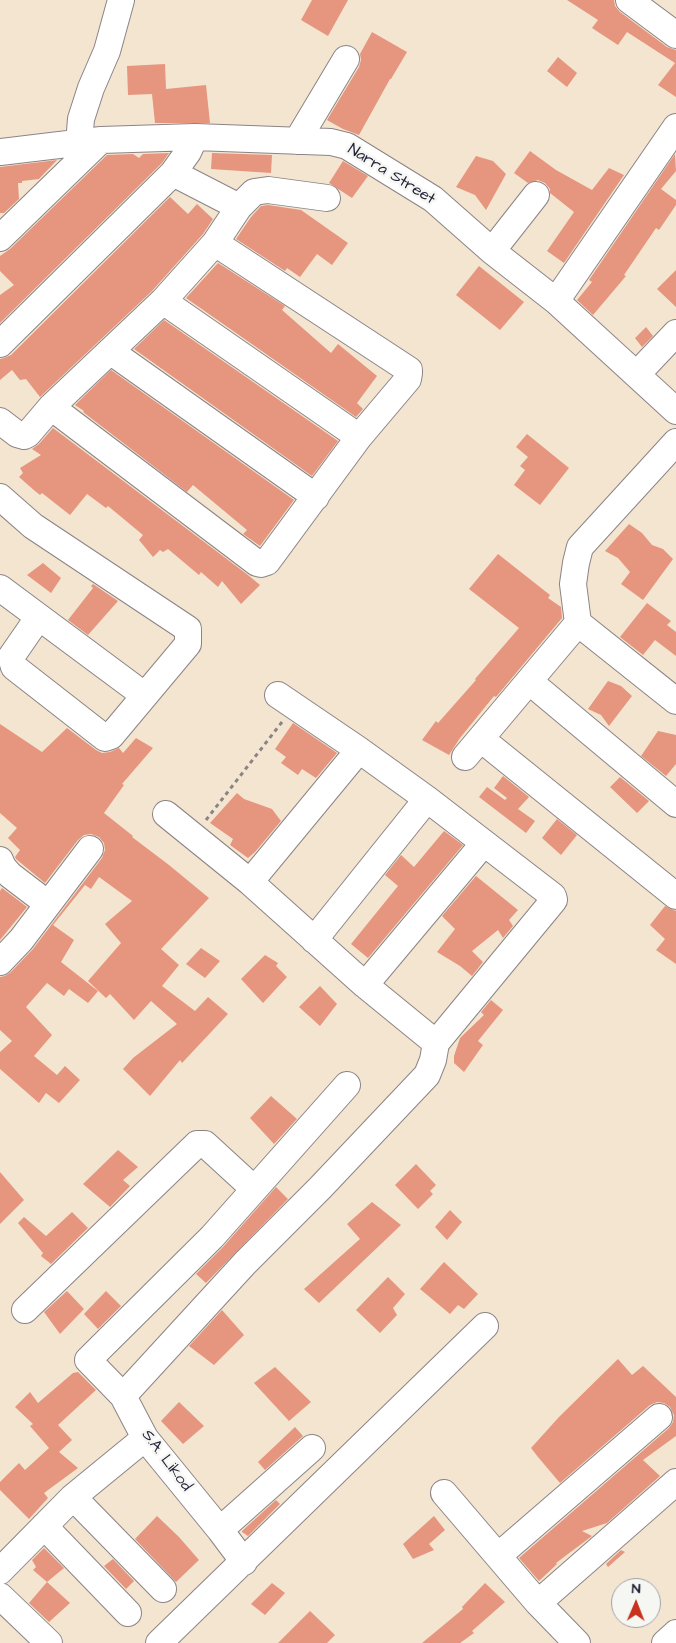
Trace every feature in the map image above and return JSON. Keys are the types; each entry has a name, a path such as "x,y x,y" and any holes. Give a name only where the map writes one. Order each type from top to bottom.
{"street":[{"path":"0,238 10,221 90,141 81,119 91,88 107,51 121,0"},
{"path":"629,0 676,35"},
{"path":"297,141 346,59"},
{"path":"556,300 676,127"},
{"path":"0,344 173,172 188,152 195,137"},
{"name":"Narra Street","path":"0,152 90,141 195,137 331,142 347,146 433,199 492,251 556,300 676,411"},
{"path":"173,172 239,207"},
{"path":"0,421 17,434 24,436 28,434 51,407 163,301 215,243 239,207 254,192 268,190 327,198"},
{"path":"492,251 536,195"},
{"path":"51,407 257,563 267,562 359,437 410,376 409,370 215,243"},
{"path":"163,301 359,437"},
{"path":"636,374 676,333"},
{"path":"110,352 316,497"},
{"path":"676,442 580,547 573,584 578,623 676,701"},
{"path":"0,497 33,526 188,629 188,644 111,736 105,738 14,667 11,657 38,618"},
{"path":"0,588 144,695"},
{"path":"578,623 473,748 676,896"},
{"path":"530,682 676,804"},
{"path":"123,1396 245,1263 320,1188 427,1075 433,1060 436,1043 554,900 553,896 427,799 286,700"},
{"path":"250,882 359,750"},
{"path":"314,940 427,799"},
{"path":"166,814 250,882 365,985 436,1043"},
{"path":"365,985 484,843"},
{"path":"0,962 21,940 90,849"},
{"path":"0,860 2,867 48,904"},
{"path":"25,1310 197,1144 205,1144 254,1189 347,1084"},
{"name":"S.A. Likod","path":"244,1562 145,1438 123,1396 88,1360 212,1236 254,1189"},
{"path":"159,1643 484,1326"},
{"path":"498,1556 659,1417"},
{"path":"0,1571 73,1497 145,1438"},
{"path":"220,1530 312,1448"},
{"path":"538,1603 676,1482"},
{"path":"444,1493 538,1603 577,1643"},
{"path":"73,1497 164,1589"},
{"path":"44,1526 128,1613"},
{"path":"0,1596 49,1643"},
{"path":"665,1643 676,1633"}],"path":[{"path":"193,836 286,700"}],"building":[{"path":"312,0 348,0 328,36 301,20"},
{"path":"567,0 614,0 615,6 620,12 667,47 676,50 676,97 658,85 675,63 627,32 618,45 592,28 598,20"},
{"path":"372,32 407,52 359,135 327,120 359,67 360,54"},
{"path":"558,57 577,73 567,87 547,71"},
{"path":"165,64 166,89 206,85 210,123 155,123 152,94 128,95 127,66"},
{"path":"530,151 556,170 592,190 609,168 624,175 564,263 547,251 574,212 550,193 550,189 545,183 538,180 528,183 514,173"},
{"path":"169,153 162,163 0,323 0,295 14,285 0,271 0,256 10,249 107,155 133,154 139,158 143,154"},
{"path":"212,153 272,155 271,173 211,169"},
{"path":"675,154 676,171 661,189 676,200 676,205 659,230 656,228 624,275 626,276 593,315 577,300 592,282 589,280"},
{"path":"476,156 493,161 506,174 486,210 475,195 456,187"},
{"path":"57,160 39,179 18,183 19,199 4,213 0,213 0,167"},
{"path":"343,161 368,176 352,198 329,183"},
{"path":"170,197 188,214 197,204 213,219 203,234 152,291 40,397 26,379 20,380 12,370 0,380 0,359 11,355"},
{"path":"268,205 301,210 348,243 332,265 317,254 300,277 287,268 285,271 236,239 261,206"},
{"path":"218,263 285,306 282,310 331,353 338,344 377,376 357,403 363,409 356,417 186,298"},
{"path":"479,266 524,302 500,330 456,295"},
{"path":"676,270 676,307 657,289"},
{"path":"164,320 338,441 312,476 134,349"},
{"path":"646,327 653,336 642,347 635,338"},
{"path":"111,370 294,500 260,546 243,534 247,530 193,485 187,492 75,405"},
{"path":"53,428 260,585 241,604 222,581 218,587 201,572 199,575 168,549 163,552 160,550 153,557 139,540 143,535 108,506 106,508 87,494 70,515 42,493 40,495 19,477 23,473 20,468 41,455 32,449"},
{"path":"527,434 569,468 540,505 514,485 525,470 520,466 528,457 516,447"},
{"path":"629,524 642,533 652,545 663,549 673,559 643,600 621,584 630,572 618,558 605,551"},
{"path":"498,554 550,595 548,598 561,607 562,618 496,697 494,696 460,738 449,755 422,740 436,721 438,723 519,628 469,589"},
{"path":"43,563 61,578 51,593 27,575"},
{"path":"93,584 118,601 88,635 68,620 93,588 91,586"},
{"path":"647,603 671,621 667,625 676,632 676,656 655,640 643,655 620,637"},
{"path":"608,681 621,686 632,696 609,726 601,715 588,709"},
{"path":"293,723 337,753 316,778 302,769 298,775 281,763 286,757 275,749"},
{"path":"0,724 42,752 67,728 102,753 119,748 123,753 136,738 153,748 122,784 124,785 104,813 209,898 161,949 179,965 162,986 195,1011 208,997 228,1014 182,1063 180,1060 150,1096 123,1069 133,1058 177,1024 151,1001 134,1020 110,994 106,998 88,981 121,943 105,924 132,901 99,877 91,889 85,885 53,925 74,940 61,962 98,991 88,1003 69,989 64,996 47,983 26,1007 52,1035 34,1056 57,1075 65,1066 80,1080 59,1103 46,1093 39,1103 0,1069 0,1052 12,1041 0,1030 0,977 11,972 33,949 102,858 105,850 104,843 99,837 91,834 84,835 78,840 45,883 16,859 15,857 20,850 8,838 17,828 0,813"},
{"path":"658,731 676,735 676,764 666,776 641,756"},
{"path":"503,776 529,797 518,809 535,821 526,833 479,797 487,787 505,800 507,798 494,788"},
{"path":"620,777 649,801 637,813 610,787"},
{"path":"237,793 244,799 272,809 281,821 248,858 230,845 233,839 210,823"},
{"path":"557,819 577,835 561,855 542,838"},
{"path":"444,831 463,845 368,958 351,944 398,886 385,875 401,855 414,867"},
{"path":"476,876 518,910 509,920 513,926 503,938 498,930 472,951 483,962 472,976 437,952 455,929 442,916"},
{"path":"2,888 27,907 0,940 0,891"},
{"path":"665,906 676,911 676,964 656,950 665,939 650,925"},
{"path":"201,948 220,961 205,978 186,964"},
{"path":"265,955 278,963 276,966 287,977 263,1003 241,979"},
{"path":"320,986 337,1004 320,1026 299,1007"},
{"path":"491,1000 503,1010 478,1041 483,1045 464,1072 454,1063 454,1056 460,1038 484,1015 481,1012"},
{"path":"271,1096 297,1119 274,1144 250,1118"},
{"path":"118,1150 138,1167 123,1180 130,1186 110,1207 83,1184"},
{"path":"416,1164 436,1185 430,1191 433,1194 418,1209 395,1185"},
{"path":"0,1172 24,1200 0,1224"},
{"path":"276,1187 288,1199 206,1283 196,1274 223,1247"},
{"path":"372,1202 401,1225 319,1303 304,1289 360,1239 347,1224"},
{"path":"450,1210 462,1222 447,1240 435,1227"},
{"path":"72,1212 88,1228 51,1264 41,1256 43,1253 18,1223 24,1217 46,1236"},
{"path":"444,1262 478,1294 464,1309 458,1305 450,1314 420,1289"},
{"path":"388,1277 405,1294 393,1308 397,1315 380,1333 356,1310"},
{"path":"67,1291 84,1309 60,1334 44,1312"},
{"path":"106,1291 121,1306 98,1329 84,1314"},
{"path":"222,1310 244,1335 214,1365 189,1346"},
{"path":"618,1359 632,1375 643,1366 676,1397 676,1436 643,1460 660,1476 607,1523 582,1531 592,1536 556,1563 539,1581 519,1558 669,1428 673,1422 674,1415 670,1407 664,1403 657,1402 650,1405 560,1483 531,1448 559,1417"},
{"path":"275,1367 311,1402 289,1421 254,1383"},
{"path":"78,1372 96,1390 58,1425 72,1440 59,1452 78,1468 44,1493 48,1498 29,1519 0,1490 0,1482 19,1463 25,1470 49,1448 30,1426 33,1424 15,1407 30,1392 38,1403 73,1373"},
{"path":"179,1402 204,1426 183,1444 161,1421"},
{"path":"295,1427 303,1436 265,1470 258,1462"},
{"path":"276,1500 280,1504 248,1536 242,1532 242,1531"},
{"path":"157,1516 199,1560 176,1582 135,1539"},
{"path":"434,1516 445,1530 429,1544 434,1550 413,1559 403,1544"},
{"path":"44,1548 64,1568 47,1582 33,1570 36,1567 32,1560"},
{"path":"621,1550 625,1552 608,1567 606,1564"},
{"path":"113,1559 134,1581 126,1589 104,1566"},
{"path":"47,1582 70,1603 49,1622 29,1603"},
{"path":"272,1583 285,1593 265,1615 251,1604"},
{"path":"485,1583 505,1602 472,1631 474,1633 460,1643 422,1643 463,1609 462,1607"},
{"path":"310,1611 335,1635 327,1643 278,1643"}]}
